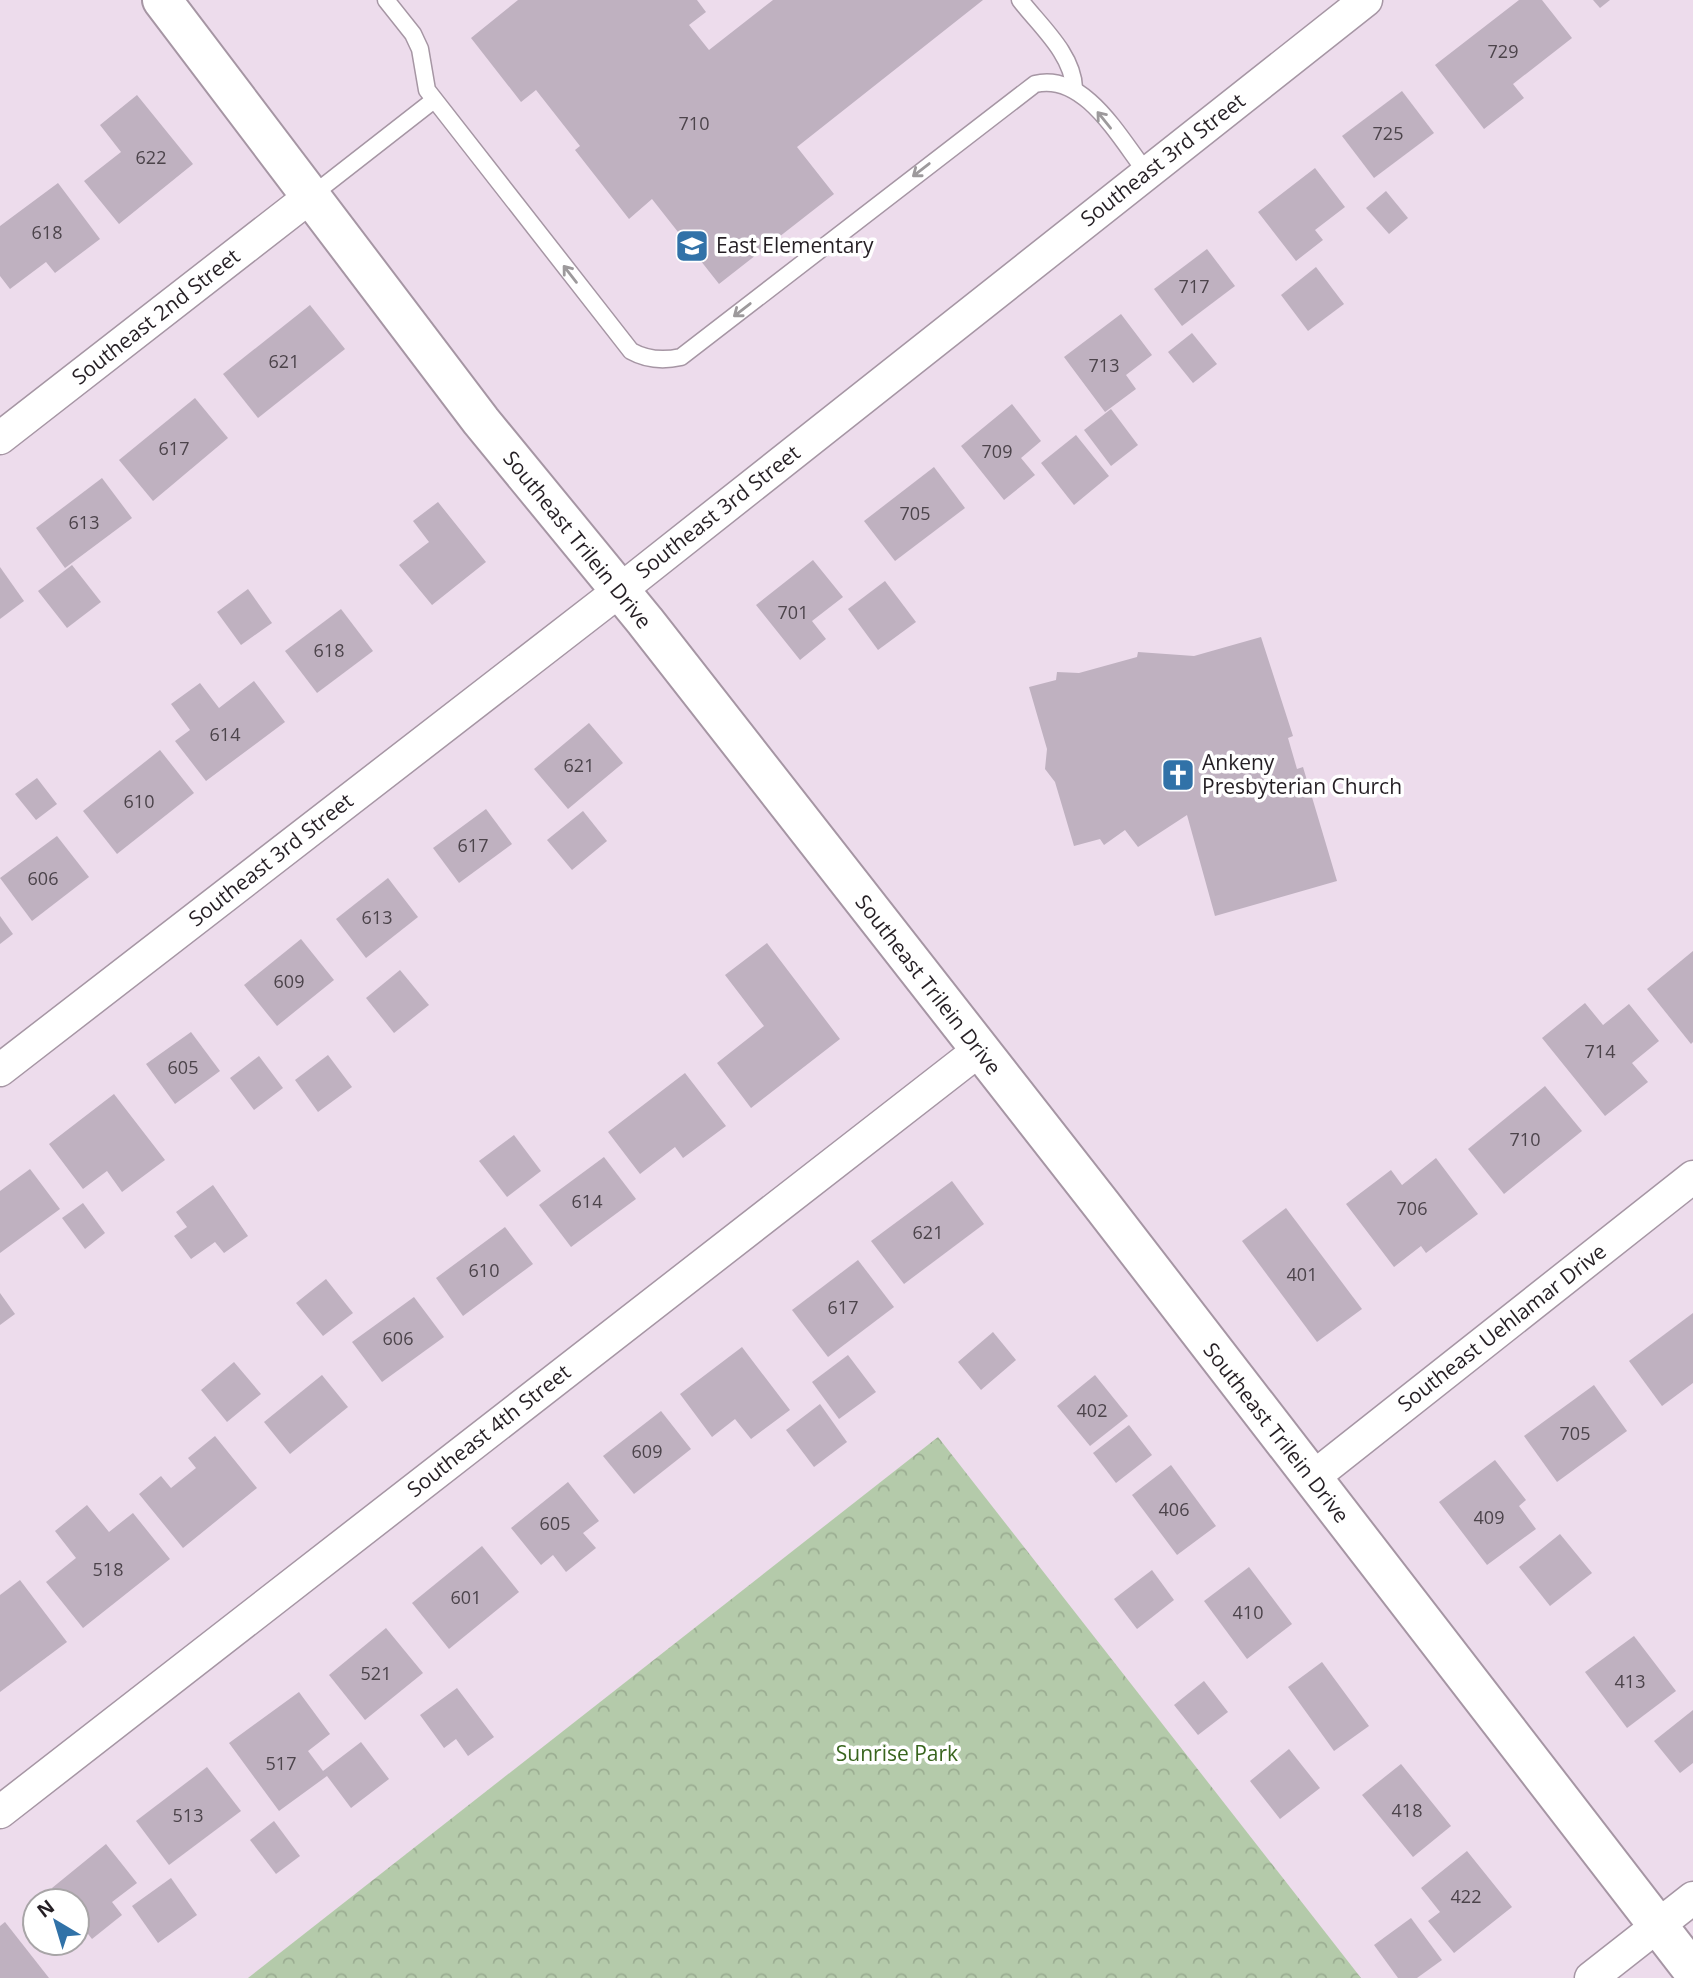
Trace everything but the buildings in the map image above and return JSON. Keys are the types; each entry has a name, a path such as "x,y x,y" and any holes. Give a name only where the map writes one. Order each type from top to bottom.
{"street":[{"name":"Southeast Trilein Drive","path":"162,0 481,421 1101,1204 1693,1971"},
{"name":"Southeast 3rd Street","path":"0,1070 619,592 1366,0"},
{"name":"Southeast 2nd Street","path":"0,438 311,196"},
{"name":"Southeast 4th Street","path":"0,1812 978,1051"},
{"name":"Southeast Uehlamar Drive","path":"1311,1479 1693,1177"},
{"path":"1591,1978 1693,1898"}],"lane":[{"path":"386,0 413,34 420,49 427,90 434,100 631,351 643,358 670,359 681,356 1024,90 1044,82 1074,88 1084,95 1147,173"},
{"path":"1020,0 1063,55 1071,70 1074,88"},
{"path":"311,196 434,100"}],"green space":[{"name":"Sunrise Park","path":"938,1437 1361,1978 248,1978"}],"place":[{"name":"East Elementary","path":"692,246"},
{"name":"Ankeny Presbyterian Church","path":"1178,775"}]}
